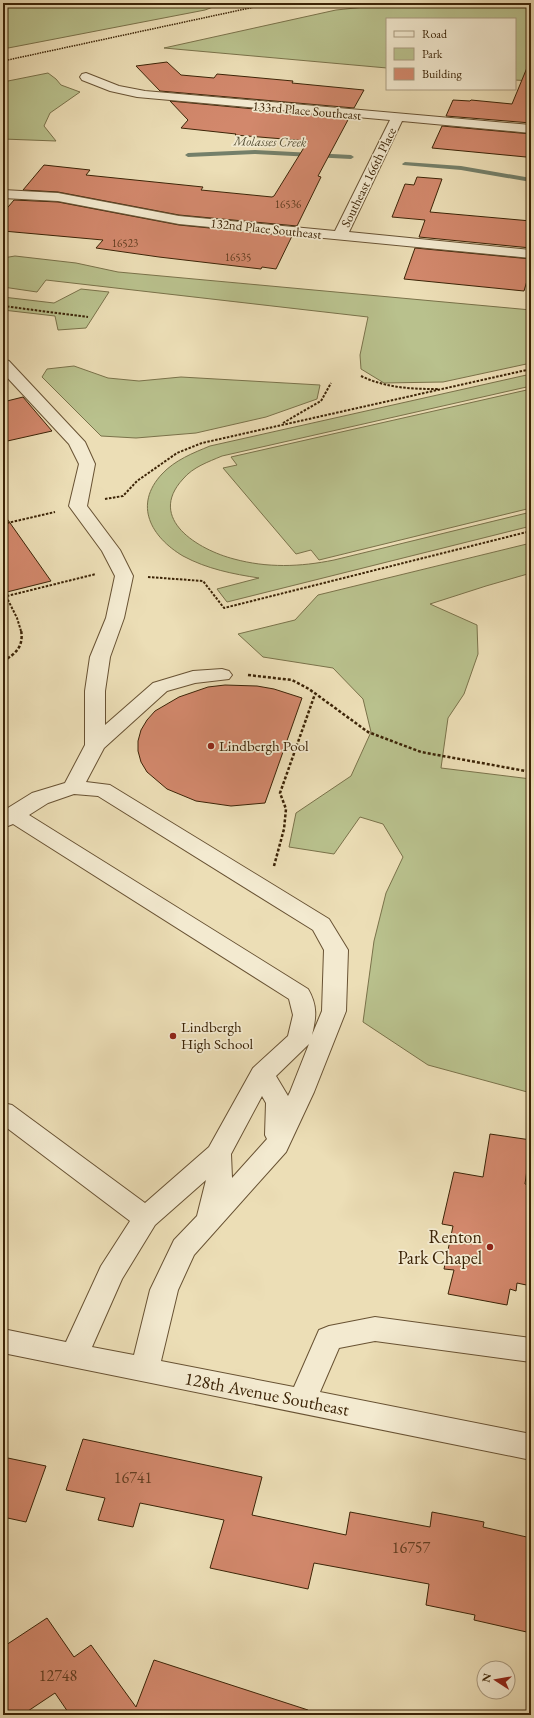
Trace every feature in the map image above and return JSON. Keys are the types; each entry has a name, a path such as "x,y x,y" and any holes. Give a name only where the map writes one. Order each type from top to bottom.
{"street":[{"name":"133rd Place Southeast","path":"86,77 122,92 145,96 531,130"},
{"name":"Southeast 166th Place","path":"340,236 397,118"},
{"name":"132nd Place Southeast","path":"3,194 58,197 179,220 531,254"},
{"path":"3,364 77,442 87,464 78,506 111,550 122,572 115,618 100,657 95,691 96,745"},
{"path":"73,787 96,745 160,687 193,677 222,676"},
{"path":"74,1356 110,1274 146,1218 218,1154 262,1074 299,1040 305,1015 300,995 8,818 40,798 73,787 104,790 321,926 336,950 334,1011 302,1092 277,1144 184,1248 164,1290 145,1370"},
{"path":"262,1074 279,1103 277,1144"},
{"path":"3,1112 146,1218"},
{"path":"209,1220 219,1181 218,1154"},
{"path":"302,1401 329,1338 375,1329 531,1350"},
{"name":"128th Avenue Southeast","path":"3,1342 531,1448"}],"path":[{"path":"3,61 273,3"},
{"path":"3,306 88,317"},
{"path":"3,524 123,496 137,481 177,453 202,443 531,370"},
{"path":"361,376 390,388 444,389"},
{"path":"281,425 320,401 331,384"},
{"path":"3,661 14,655 23,639 19,619 4,597 122,572 203,581 224,608 531,531"},
{"path":"222,676 253,675 292,680 315,694 368,732 421,752 531,772"},
{"path":"268,892 284,829 286,809 280,793 315,694"}],"green space":[{"path":"3,3 224,3 205,10 3,49"},
{"path":"404,3 531,3 531,81 516,80 516,18 386,18 386,68 164,48 336,10"},
{"path":"48,73 61,85 80,92 50,113 44,126 56,141 3,139 3,82"},
{"path":"15,256 76,263 118,272 531,310 531,363 443,382 384,383 361,369 360,355 368,317 46,280 37,292 3,287 3,258"},
{"path":"81,289 109,292 86,328 58,330 55,316 3,310 3,297 54,303"},
{"path":"74,366 108,378 139,381 181,377 320,385 317,399 266,417 196,433 136,438 101,436 42,377 47,369"},
{"path":"531,374 531,386 222,456 191,471 183,479 173,494 170,507 174,520 182,531 206,548 220,555 246,562 284,566 334,560 531,512 531,526 227,602 217,589 259,578 220,570 192,561 162,540 150,520 147,509 149,497 153,486 162,474 178,461 210,446"},
{"path":"531,389 531,508 319,560 311,550 296,554 223,468 237,465 231,457"},
{"path":"531,543 531,573 430,604 477,625 478,654 464,694 448,718 441,768 531,779 531,1093 428,1065 363,1022 374,941 386,893 403,857 383,824 360,817 334,854 289,847 296,813 351,776 371,732 363,699 333,668 263,657 238,634 295,620 318,595"}],"building":[{"path":"531,58 531,123 446,116 453,100 471,100 512,104"},
{"path":"167,62 181,75 214,78 217,74 293,81 292,83 364,90 354,108 160,91 136,66"},
{"path":"170,101 349,118 318,176 321,177 297,226 179,215 58,192 23,190 44,165 90,170 86,175 203,187 201,190 272,197 308,141 235,135 236,134 181,128 188,120"},
{"path":"442,126 531,134 531,147 526,157 432,148"},
{"path":"417,177 442,179 430,212 531,221 531,248 419,237 425,220 392,217 405,184 414,185"},
{"path":"14,200 58,202 179,225 292,236 276,269 262,267 261,269 159,257 96,248 103,240 3,231 3,213"},
{"path":"415,248 531,259 531,267 524,291 404,279"},
{"path":"23,397 52,431 3,442 3,402"},
{"path":"3,513 51,581 3,593"},
{"name":"Lindbergh Pool","path":"225,685 257,686 274,689 302,698 265,803 231,806 196,801 167,789 147,772 141,762 138,751 138,741 141,730 155,711 179,697 208,687"},
{"name":"Renton Park Chapel","path":"490,1134 531,1140 525,1184 531,1186 531,1286 517,1283 516,1291 510,1289 507,1305 448,1294 454,1270 444,1269 453,1226 442,1224 454,1172 483,1177"},
{"path":"83,1439 262,1477 252,1515 346,1535 350,1512 430,1527 432,1512 484,1522 483,1527 531,1538 531,1633 474,1620 475,1615 426,1605 429,1584 314,1563 308,1589 210,1568 224,1520 140,1503 133,1527 98,1520 105,1498 66,1490"},
{"path":"3,1457 46,1466 26,1522 3,1517"},
{"path":"47,1618 74,1657 91,1645 136,1707 154,1660 308,1710 307,1715 70,1715 55,1693 22,1715 3,1715 3,1647"}],"waterway":[{"name":"Molasses Creek","path":"188,155 255,152 351,157"},
{"name":"Molasses Creek","path":"405,164 461,168 531,180"}],"place":[{"name":"Lindbergh Pool","path":"211,746"},
{"name":"Lindbergh High School","path":"173,1036"},
{"name":"Renton Park Chapel","path":"490,1247"}]}
